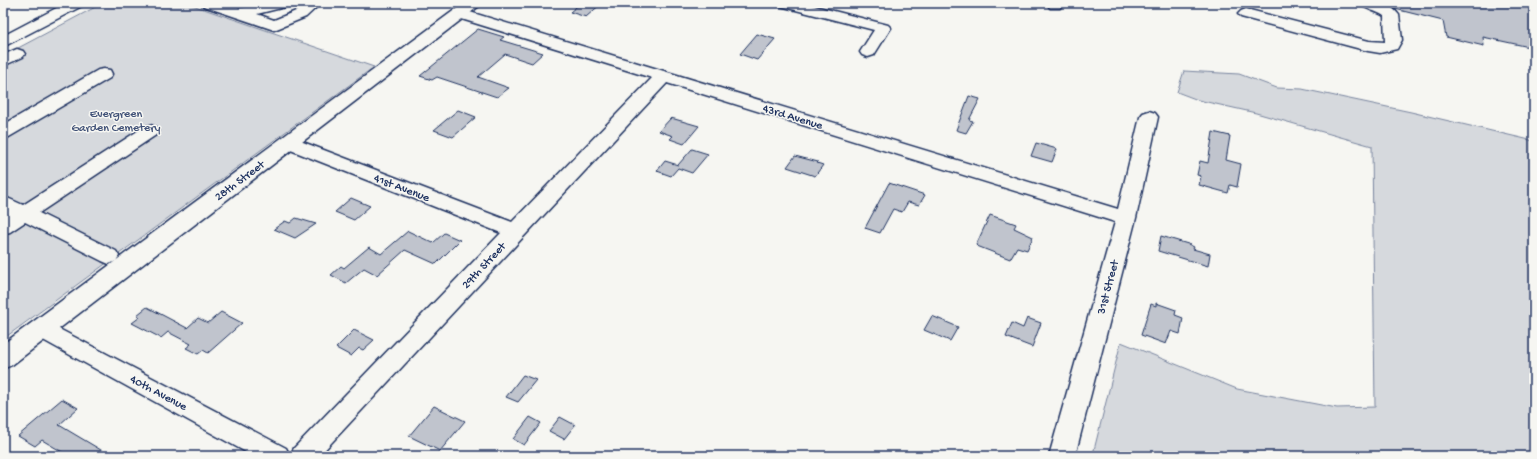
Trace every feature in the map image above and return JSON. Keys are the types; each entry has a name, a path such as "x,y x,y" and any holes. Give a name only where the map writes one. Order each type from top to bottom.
{"main road":[{"name":"28th Street","path":"3,358 468,9"}],"street":[{"path":"3,42 77,3"},
{"path":"208,3 274,25 300,14 314,3"},
{"path":"240,13 284,3"},
{"path":"784,3 883,28 868,52"},
{"path":"1246,14 1368,46 1380,48 1391,46 1394,43 1391,15 1384,9 1366,3"},
{"name":"43rd Avenue","path":"468,9 664,76 1126,218"},
{"path":"3,133 104,74"},
{"name":"29th Street","path":"303,456 515,231 664,76"},
{"name":"31st Street","path":"1062,456 1126,218 1149,117"},
{"path":"3,227 150,130"},
{"name":"41st Avenue","path":"289,143 515,231"},
{"path":"3,203 109,256"},
{"name":"40th Avenue","path":"42,329 277,456"}],"green space":[{"name":"Evergreen Garden Cemetery","path":"103,3 186,3 374,67 3,339 3,56"},
{"path":"1184,71 1239,74 1277,88 1302,89 1411,112 1534,141 1534,456 1096,456 1093,454 1121,342 1237,389 1337,408 1375,407 1372,146 1256,113 1198,100 1177,92"}],"building":[{"path":"581,3 602,3 586,17 570,12"},
{"path":"1389,3 1534,3 1534,48 1483,37 1484,46 1446,37 1443,21 1395,9 1389,5"},
{"path":"478,29 504,37 500,40 543,53 532,63 505,54 478,77 509,88 497,97 437,77 432,80 420,76"},
{"path":"757,34 775,39 757,60 740,54"},
{"path":"969,96 980,99 969,120 973,121 966,133 956,130"},
{"path":"458,110 476,117 453,137 434,130"},
{"path":"671,118 699,126 684,144 670,139 673,136 659,131"},
{"path":"1213,132 1230,136 1226,160 1241,164 1237,187 1230,185 1228,193 1199,185 1201,176 1197,175 1200,161 1208,163"},
{"path":"1036,143 1057,149 1052,162 1031,156"},
{"path":"692,149 708,154 692,173 678,168 671,176 657,171 665,161 678,165"},
{"path":"795,156 818,162 817,163 823,165 815,176 787,167"},
{"path":"889,183 925,195 919,205 908,202 902,212 893,209 880,233 865,228"},
{"path":"351,198 370,206 354,220 335,212"},
{"path":"990,215 1016,224 1014,228 1033,237 1027,250 1017,247 1010,259 977,246 976,245"},
{"path":"296,218 316,224 295,238 274,229 285,221 290,223"},
{"path":"408,231 433,243 444,233 460,240 436,264 405,250 377,275 364,268 346,283 331,275 341,266 344,268 369,247 381,254"},
{"path":"1161,236 1188,244 1194,247 1193,249 1210,254 1208,266 1158,251"},
{"path":"1156,303 1176,310 1175,315 1183,318 1180,334 1171,331 1166,344 1141,335 1151,304 1156,306"},
{"path":"147,307 187,328 198,318 208,323 221,312 242,323 208,353 203,350 198,354 186,348 191,344 168,332 161,338 132,323 140,317 137,315"},
{"path":"932,316 958,327 950,341 924,330"},
{"path":"1027,318 1041,323 1032,347 1006,337 1012,323 1023,328"},
{"path":"354,330 374,340 363,350 359,348 351,356 336,348"},
{"path":"523,375 536,380 518,402 506,397"},
{"path":"62,399 78,408 59,425 111,456 69,456 42,440 35,446 18,436"},
{"path":"434,406 465,421 440,451 409,436"},
{"path":"530,417 541,423 524,445 513,439"},
{"path":"560,417 575,425 564,439 549,431"}]}
